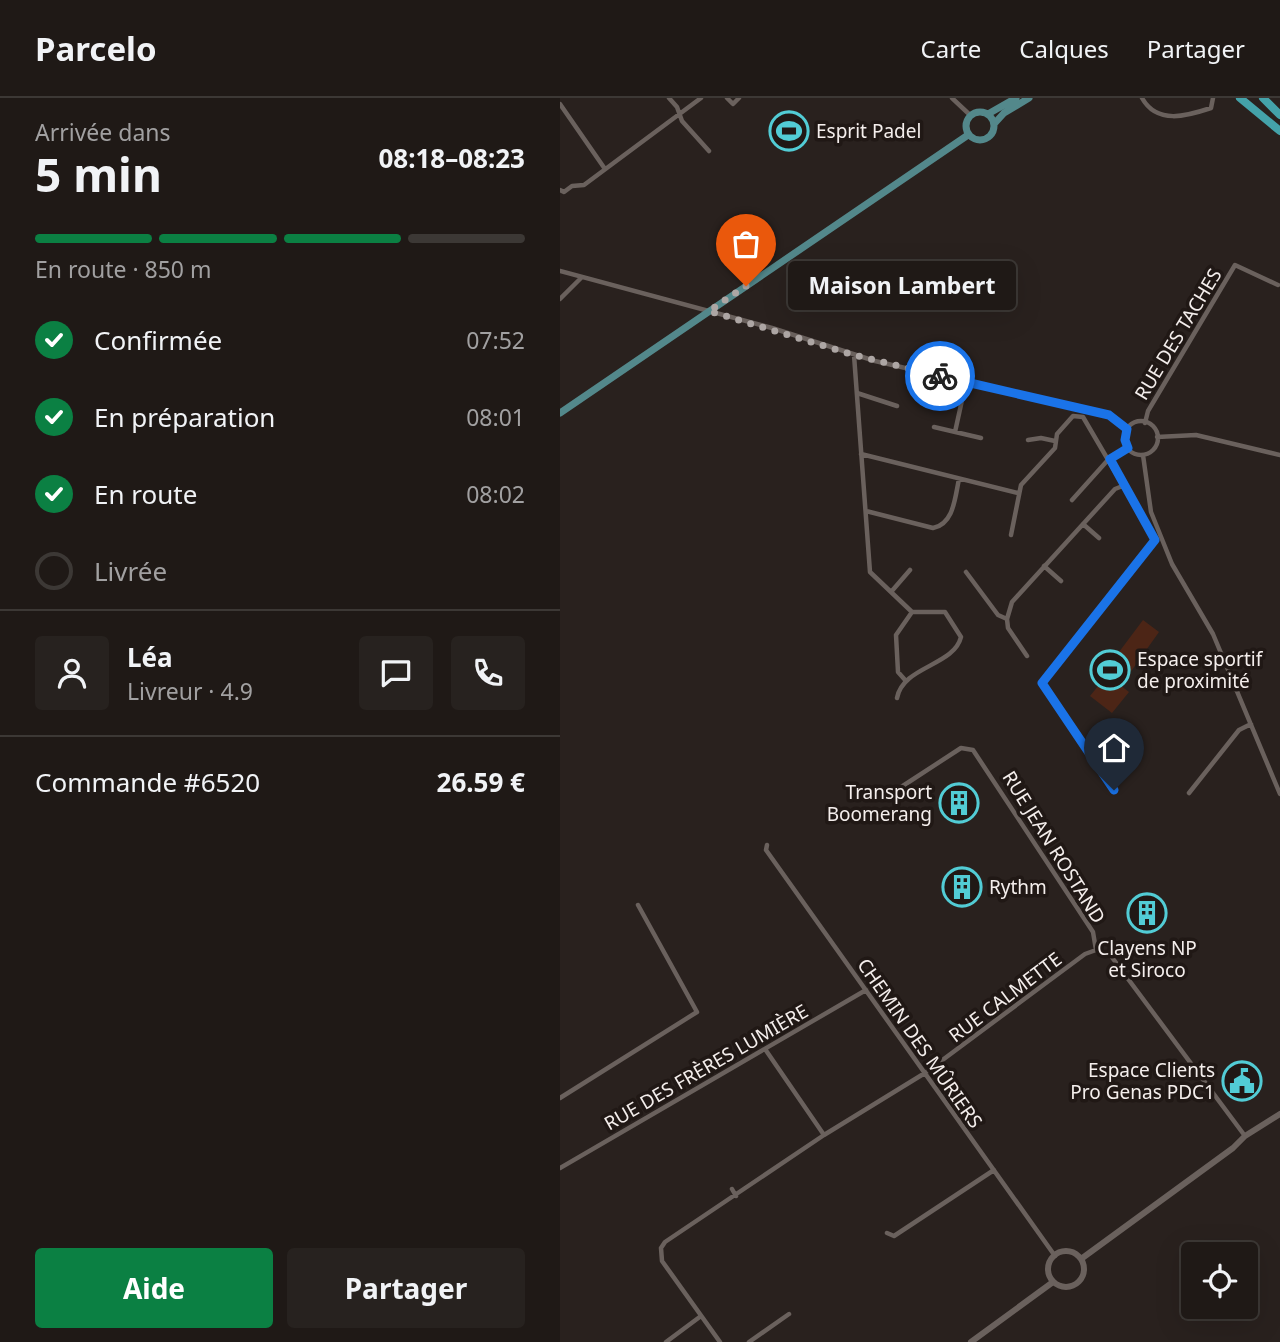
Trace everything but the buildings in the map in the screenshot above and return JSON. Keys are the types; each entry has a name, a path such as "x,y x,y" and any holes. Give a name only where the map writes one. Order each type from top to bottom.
{"highway":[{"path":"1240,98 1280,130"},
{"path":"1250,98 1280,130"},
{"path":"1263,98 1280,115"}],"main road":[{"path":"988,114 1016,98"},
{"path":"994,124 988,114 979,111 970,115 965,127 968,135 976,140 985,139 1004,113 1029,98"},
{"path":"560,413 968,135"}],"street":[{"path":"669,98 680,112 682,121 709,151"},
{"path":"560,190 564,192 572,186 584,185 701,98"},
{"path":"727,98 733,104 739,98"},
{"path":"952,98 970,115"},
{"path":"1142,98 1152,110 1174,117 1210,108 1213,98"},
{"path":"560,104 605,169"},
{"name":"RUE DES TACHES","path":"1145,423 1148,411 1235,265 1278,285"},
{"path":"560,271 709,311 854,355 1109,415 1127,429"},
{"path":"560,299 581,278"},
{"path":"854,355 870,572 912,612 945,612 961,637 957,647 906,681 898,690 897,698"},
{"path":"955,432 966,382"},
{"path":"857,393 897,406"},
{"path":"1012,535 1018,493 1026,477 1055,447 1055,441 1073,416 1083,416 1155,540 1042,683 1114,790"},
{"path":"1133,423 1145,423 1152,427 1157,437 1153,450 1135,454 1128,448 1125,440 1127,429 1133,423"},
{"path":"934,427 981,438"},
{"path":"1157,437 1196,435 1280,455"},
{"path":"1028,440 1041,438 1055,441"},
{"path":"1072,500 1110,459 1128,448"},
{"path":"861,454 1018,493"},
{"path":"1143,454 1151,512 1172,564 1213,634 1280,794"},
{"path":"866,511 933,528 943,526 949,519 959,479"},
{"path":"1027,656 1008,628 1007,619 1012,602 1115,489 1125,485"},
{"path":"1083,524 1098,538"},
{"path":"1044,566 1061,581"},
{"path":"891,592 910,570"},
{"path":"966,572 998,615 1007,619"},
{"path":"906,681 898,672 896,635 912,612"},
{"path":"1189,793 1239,730 1251,723"},
{"name":"RUE JEAN ROSTAND","path":"895,800 895,790 961,748 973,750 1093,932 1096,950 1111,956 1245,1136"},
{"name":"CHEMIN DES MÛRIERS","path":"768,845 766,850 1055,1255"},
{"path":"560,1098 698,1012 638,905"},
{"name":"RUE CALMETTE","path":"701,1316 662,1261 661,1248 665,1242 824,1135 925,1073 1085,954 1096,950"},
{"name":"RUE DES FRÈRES LUMIÈRE","path":"560,1168 866,990"},
{"path":"765,1049 824,1135"},
{"path":"1081,1259 1233,1148 1245,1136 1280,1114"},
{"path":"887,1233 894,1236 994,1170"},
{"path":"732,1189 736,1196"},
{"path":"1072,1252 1081,1259 1083,1277 1075,1285 1063,1287 1053,1282 1048,1269 1055,1255 1072,1252"},
{"path":"971,1342 1053,1282"},
{"path":"749,1342 789,1314"},
{"path":"666,1342 701,1316 720,1342"}],"shaded area":[{"path":"1143,620 1159,632 1127,677 1110,664"},
{"path":"1107,675 1129,692 1112,713 1090,696"}],"way so far":[{"path":"746,286 709,311 854,355 940,376"}],"place":[{"name":"Esprit Padel","path":"789,131"},
{"name":"Maison Lambert","path":"746,286"},
{"name":"Espace sportif de proximité","path":"1110,670"},
{"name":"Transport Boomerang","path":"959,803"},
{"name":"Rythm","path":"962,887"},
{"name":"Clayens NP et Siroco","path":"1147,913"},
{"name":"Espace Clients Pro Genas PDC1","path":"1242,1081"}],"route":[{"path":"940,376 1109,415 1118,419 1127,429 1125,440 1128,448 1110,459 1155,540 1042,683 1114,790"}]}
